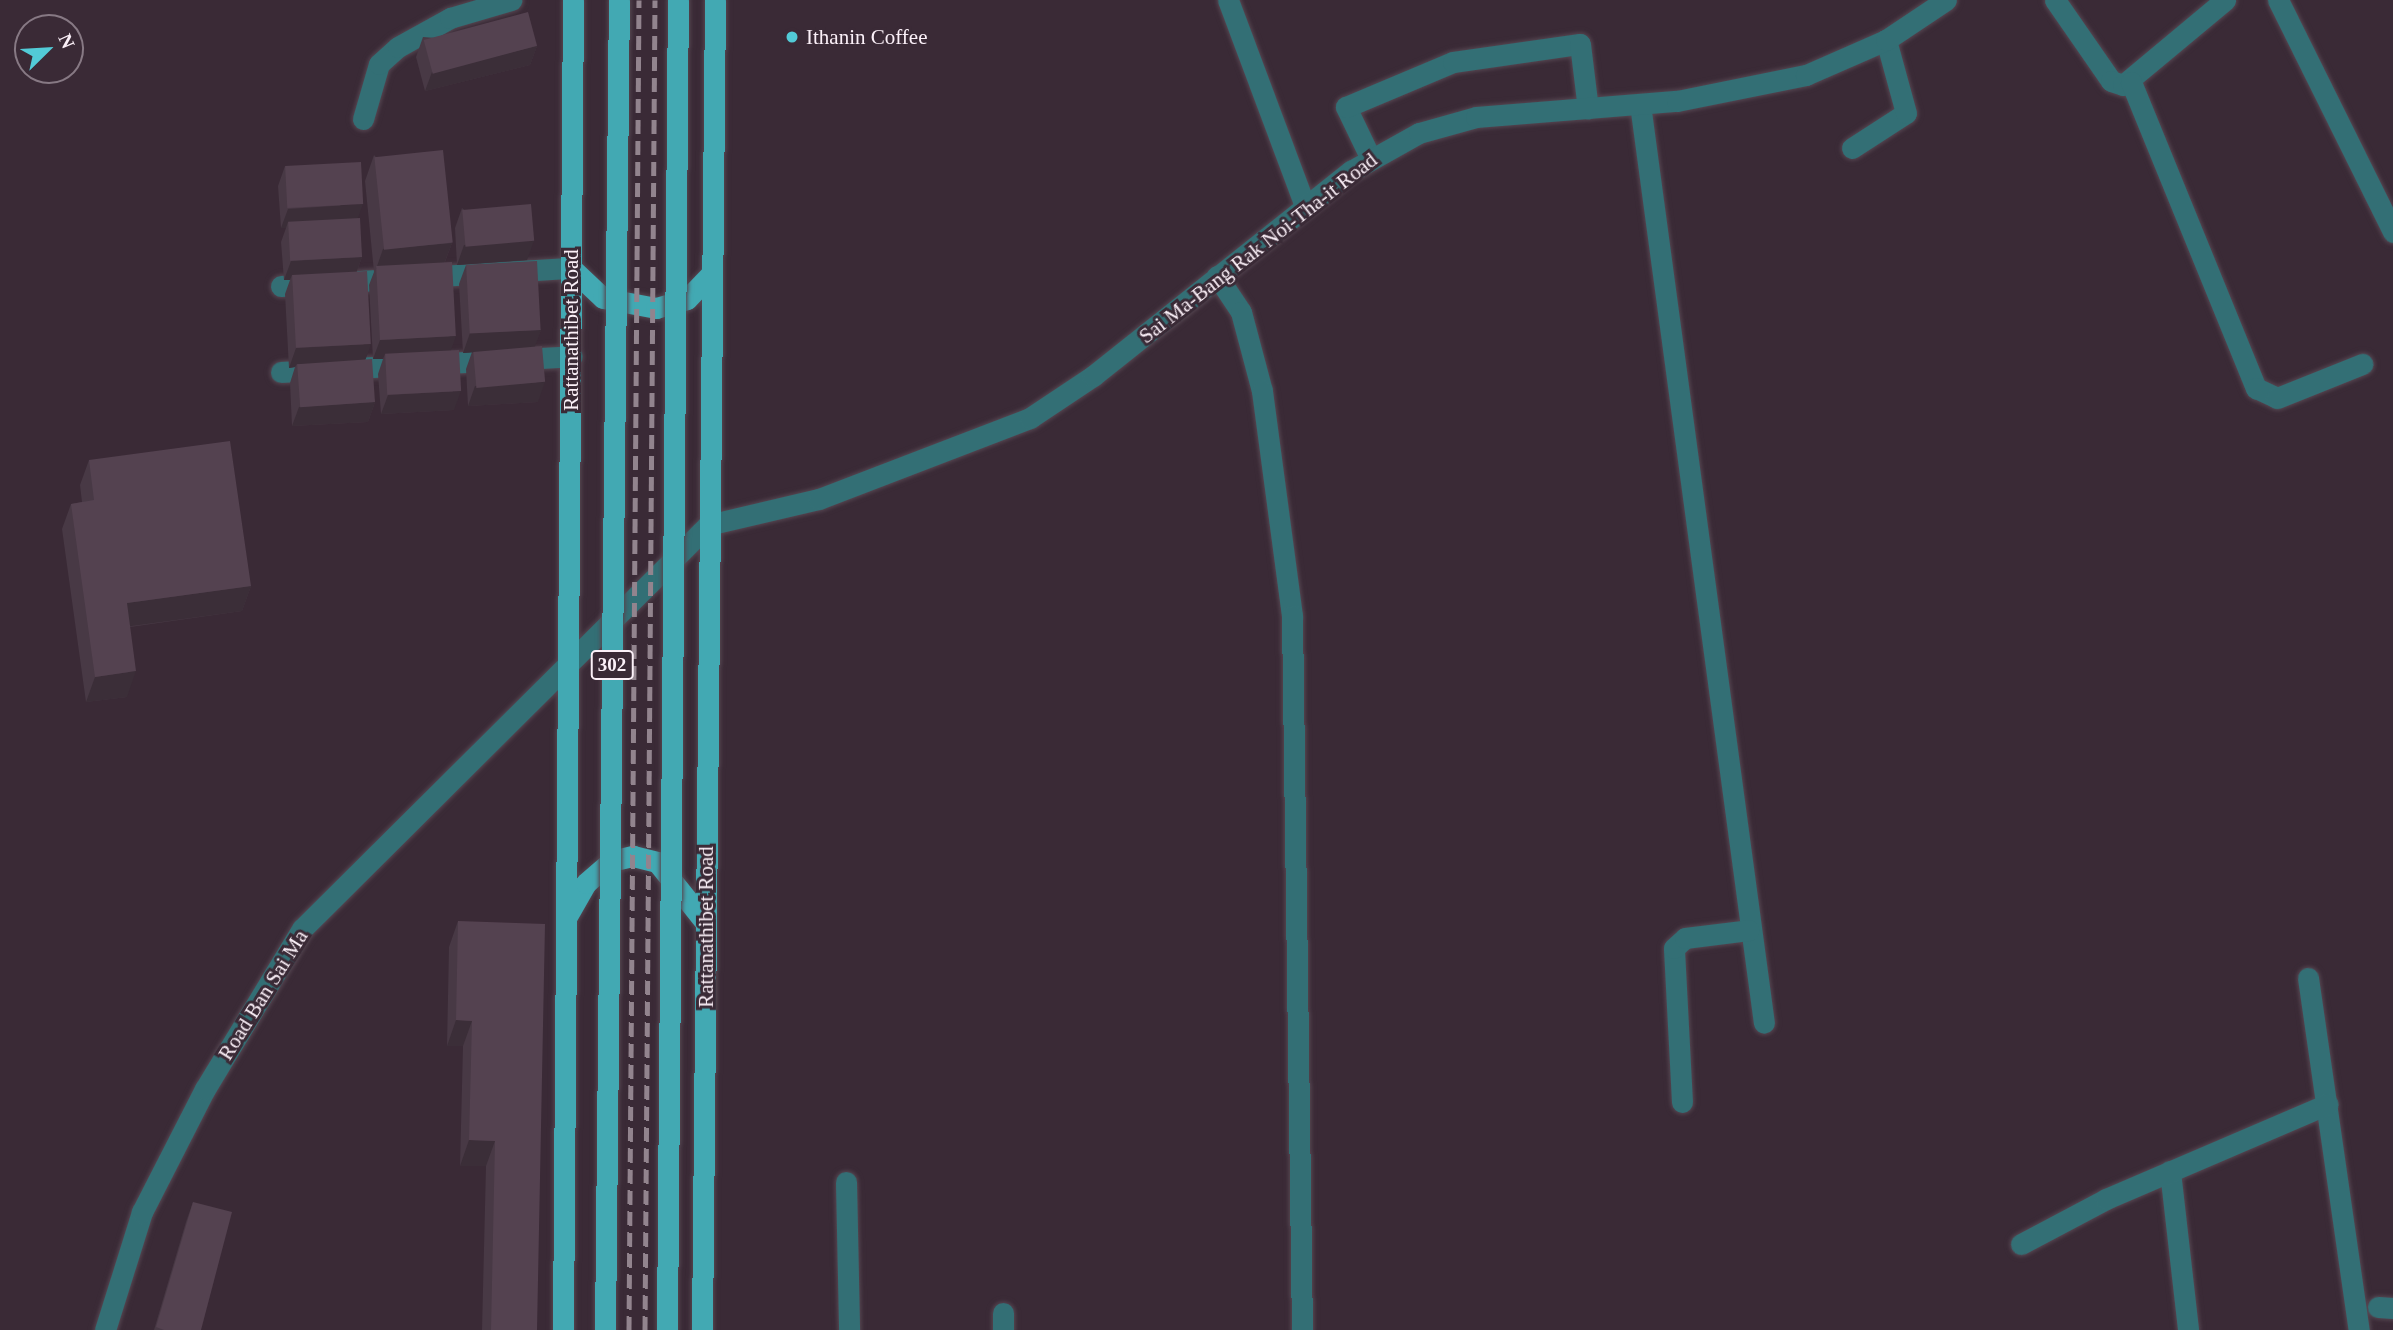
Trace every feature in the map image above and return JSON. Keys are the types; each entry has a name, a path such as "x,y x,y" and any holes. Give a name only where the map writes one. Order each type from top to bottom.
{"main road":[{"name":"Rattanathibet Road","path":"563,1330 573,0"},
{"name":"Rattanathibet Road","path":"605,1330 619,0"},
{"name":"Rattanathibet Road","path":"667,1330 678,0"},
{"name":"Rattanathibet Road","path":"702,1330 710,274 715,0"},
{"path":"571,268 603,298 656,308 687,299 710,274"},
{"path":"565,920 586,883 611,861 634,856 657,862 705,922"}],"street":[{"path":"363,119 379,64 398,47 450,18 511,0"},
{"path":"1228,0 1305,206"},
{"name":"Sai Ma-Bang Rak Noi-Tha-it Road","path":"708,524 819,499 1010,428 1093,376 1305,206 1371,159 1419,133 1476,117 1640,104 1806,75 1886,40 1946,0"},
{"path":"2055,0 2111,81 2132,82 2225,0"},
{"path":"2277,0 2393,232"},
{"path":"1852,148 1906,113 1886,40"},
{"path":"1371,159 1346,107 1453,62 1580,44 1588,109"},
{"path":"2132,82 2256,388 2277,398 2362,365"},
{"path":"1640,104 1749,930 1764,1023"},
{"path":"281,286 571,268"},
{"path":"1217,276 1241,313 1262,391 1292,617 1302,1330"},
{"path":"281,372 572,356"},
{"name":"302","path":"569,660 708,524"},
{"name":"Road Ban Sai Ma","path":"105,1330 142,1212 205,1088 302,929 569,660"},
{"path":"1682,1102 1674,948 1685,938 1749,930"},
{"path":"2308,978 2359,1330"},
{"path":"2021,1244 2170,1171 2328,1104"},
{"path":"2170,1171 2188,1330"},
{"path":"846,1182 849,1330"}],"building":[{"path":"528,12 537,46 433,74 424,40"},
{"path":"443,150 453,242 384,250 374,157"},
{"path":"361,162 363,204 287,208 285,166"},
{"path":"531,204 534,241 465,247 462,210"},
{"path":"360,218 362,257 290,261 288,222"},
{"path":"537,261 541,330 470,334 466,265"},
{"path":"452,262 456,336 380,340 376,266"},
{"path":"367,271 371,344 296,348 292,275"},
{"path":"542,346 545,382 476,388 473,352"},
{"path":"459,350 461,391 387,395 385,354"},
{"path":"372,359 375,402 300,407 297,364"},
{"path":"230,441 251,586 127,603 136,671 95,677 71,504 94,500 89,460"},
{"path":"458,921 545,924 537,1330 491,1330 495,1141 469,1140 472,1021 456,1020"},
{"path":"193,1202 232,1212 201,1330 164,1330 156,1327"}],"railway":[{"path":"629,1330 639,0"},
{"path":"645,1330 655,0"}],"place":[{"name":"Ithanin Coffee","path":"792,37"}]}
